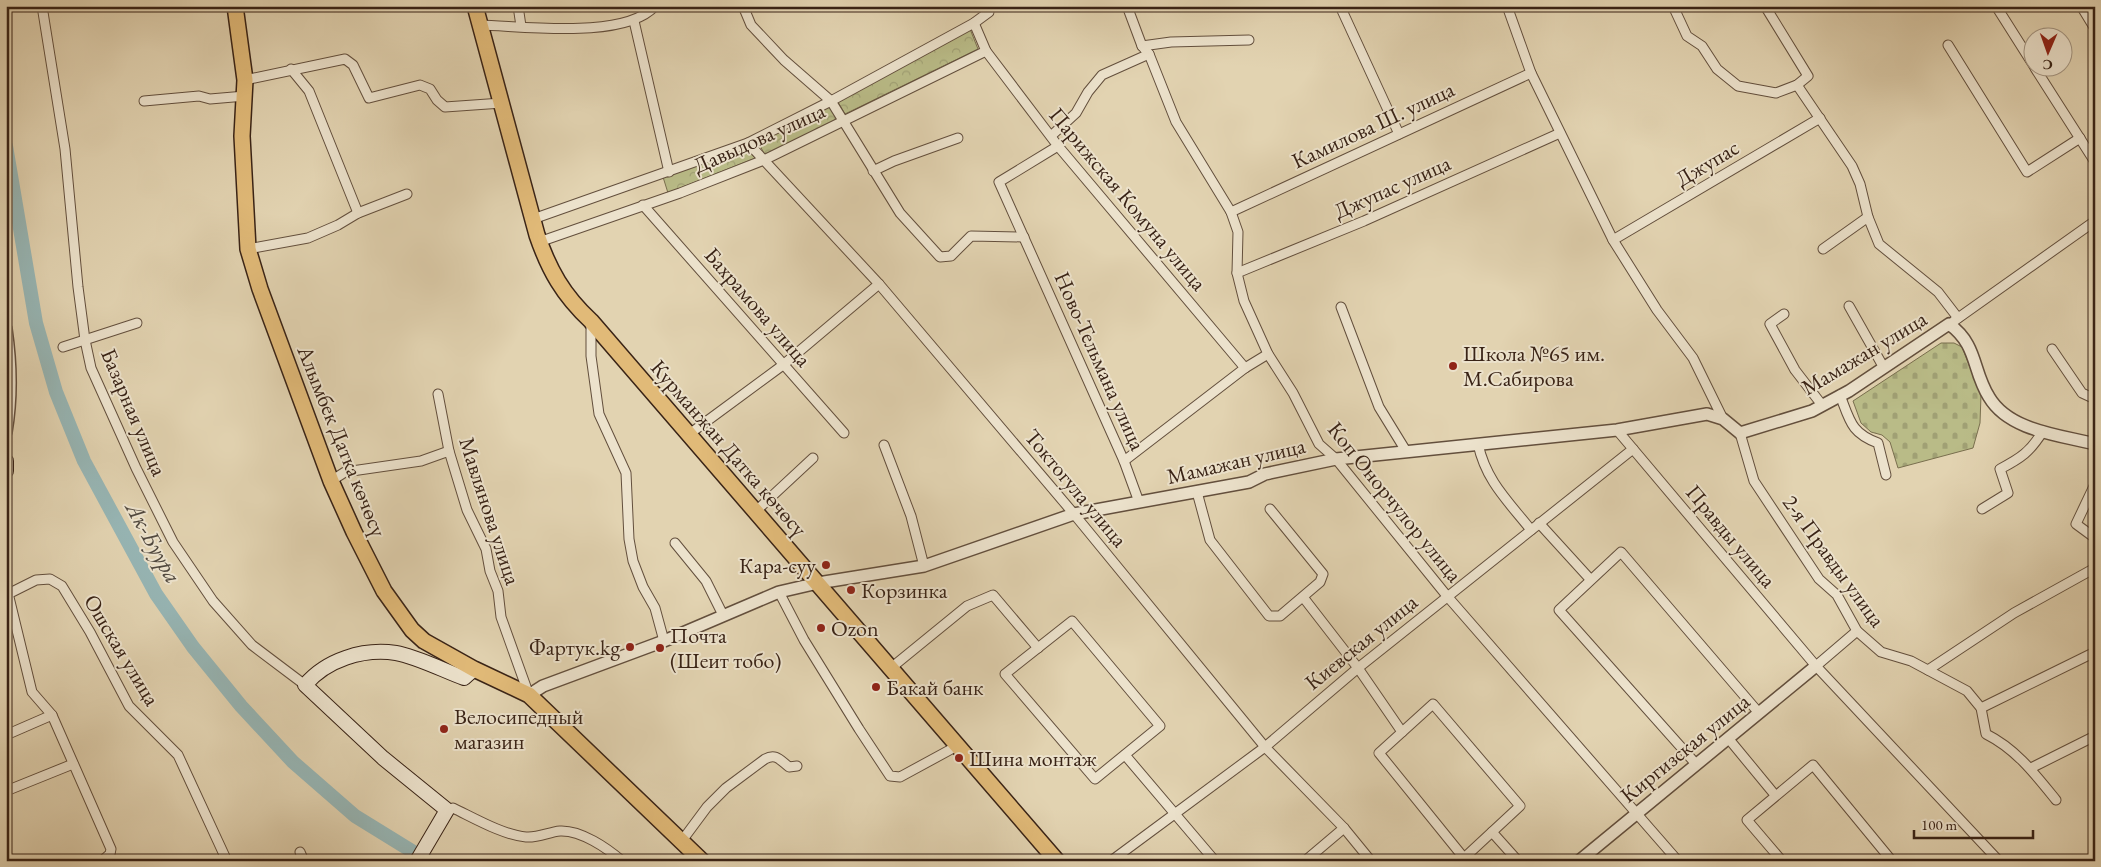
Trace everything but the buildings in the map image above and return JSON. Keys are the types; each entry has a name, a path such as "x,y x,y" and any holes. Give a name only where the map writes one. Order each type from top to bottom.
{"main road":[{"name":"Алымбек Датка көчөсү","path":"234,6 245,80 242,136 248,249 260,289 330,481 358,541 397,611 424,641 474,670 528,695 548,712 702,861"},
{"name":"Курманжан Датка көчөсү","path":"475,6 539,242 545,259 570,301 591,321 1057,861"},
{"path":"6,462 6,470"},
{"path":"417,861 447,810 383,758 305,685 312,676 339,660 374,652 396,653 464,678 474,670"}],"street":[{"name":"Базарная улица","path":"42,6 64,149 85,340 92,368 107,408 173,542 213,601 252,645 305,685"},
{"path":"518,6 521,26"},
{"path":"480,25 548,28 613,26 634,21 655,6"},
{"path":"743,6 751,25 784,60 831,101 900,213 940,257 951,256 971,236 1024,236"},
{"path":"533,219 748,143 831,101 974,23 989,12 988,6"},
{"name":"Коп Онорчулор улица","path":"1127,6 1142,46 1149,54 1176,122 1231,212 1238,232 1237,273 1244,301 1268,354 1293,393 1319,444 1336,459 1447,596 1678,861"},
{"path":"1340,6 1399,134"},
{"path":"1507,6 1530,73 1613,240 1657,310 1693,358 1723,419 1740,433"},
{"path":"1673,6 1687,36 1702,46 1717,69 1738,86 1776,93 1797,85 1808,76 1765,6"},
{"path":"1996,6 2024,51"},
{"path":"2081,6 2095,29"},
{"path":"634,21 669,172"},
{"name":"Парижская Комуна улица","path":"974,23 986,51 1058,146 1245,368"},
{"path":"1142,46 1171,42 1249,40"},
{"path":"1948,45 2027,172 2080,138"},
{"name":"Давыдова улица","path":"539,242 764,160 986,51"},
{"path":"1051,136 1076,113 1088,92 1102,75 1149,54"},
{"path":"245,80 345,59 353,65 369,98 420,86 430,89 437,100 445,107 502,103"},
{"path":"291,69 309,91 358,213"},
{"name":"Камилова Ш. улица","path":"1231,212 1530,73"},
{"path":"2041,78 2095,162"},
{"path":"1797,85 1852,166 1860,184 1868,217 1879,244 1938,292 1970,345 1988,397 2002,412 2020,424 2095,444"},
{"path":"144,101 199,96 210,99 245,96"},
{"name":"Джупас","path":"1613,240 1820,118"},
{"name":"Джупас улица","path":"1237,273 1364,221 1560,133"},
{"path":"874,171 894,160 958,138"},
{"name":"Токтогула улица","path":"748,143 879,284 1074,514 1265,747 1344,828 1371,861"},
{"name":"Ново-Тельмана улица","path":"1058,146 1000,182 1124,461 1139,502"},
{"path":"248,249 308,238 338,225 358,213 407,194"},
{"name":"Бахрамова улица","path":"644,205 844,434"},
{"path":"1823,249 1868,217"},
{"path":"1954,321 2095,221"},
{"path":"688,435 783,365 879,284"},
{"path":"1849,306 1884,368"},
{"path":"1341,307 1379,407 1406,451"},
{"path":"1784,314 1770,324 1795,370 1822,405"},
{"path":"591,321 590,356 600,414 626,473 629,540 634,562 644,588 655,608 664,641"},
{"name":"Мамажан улица","path":"1740,433 1812,411 1884,368 1954,321"},
{"path":"63,346 137,323"},
{"path":"6,329 11,360 11,396 6,432"},
{"path":"2052,349 2082,393 2095,400"},
{"path":"1124,461 1245,368 1268,354"},
{"name":"Мавлянова улица","path":"438,394 449,451 467,510 486,549 490,571 498,591 501,617 528,695"},
{"path":"1840,395 1852,425 1862,437 1878,443 1886,475"},
{"name":"Мамажан улица","path":"528,695 543,686 664,641 779,592 818,583 924,566 1074,514 1249,482 1265,474 1336,459 1617,430 1708,414 1723,419"},
{"name":"Правды улица","path":"1617,430 1816,666 1999,861"},
{"path":"1982,509 2008,492 2000,470 2022,458 2043,431"},
{"name":"2-я Правды улица","path":"1740,433 1754,481 1819,579 1836,595 1858,631 1881,652 1911,661 1967,691 1981,708"},
{"path":"1478,444 1482,464 1490,480 1531,530"},
{"path":"884,445 911,516 924,566"},
{"name":"Киевская улица","path":"1112,861 1265,747 1358,668 1633,449"},
{"path":"330,481 345,472 421,462 449,451"},
{"path":"6,457 6,462"},
{"path":"756,512 813,458"},
{"path":"2095,484 2076,524 2095,538"},
{"path":"1197,492 1210,540 1269,616 1280,616 1320,582 1323,574 1270,509"},
{"path":"1539,523 1590,580"},
{"path":"675,543 706,581 723,615"},
{"path":"1696,764 1559,610 1620,552 1759,712"},
{"path":"1928,670 2014,613 2095,568"},
{"name":"Ошская улица","path":"7,592 36,580 50,579 62,586 90,632 129,706 156,736 178,755 227,861"},
{"path":"7,592 32,692 52,715 111,849 110,854 102,861"},
{"path":"779,592 804,640 890,776 900,777 957,746"},
{"path":"891,668 967,606 993,594 1038,648"},
{"path":"1303,597 1358,668 1402,732"},
{"path":"1072,621 1160,726 1125,755 1095,779 1005,674 1072,621"},
{"path":"1816,666 1858,631"},
{"path":"2056,800 2031,768 2004,743 1986,734 1981,708 2095,652"},
{"name":"Киргизская улица","path":"1579,861 1816,666"},
{"path":"1433,704 1520,806 1464,858 1379,753 1402,732 1433,704"},
{"path":"6,735 52,715"},
{"path":"2031,768 2095,736"},
{"path":"1728,738 1775,795"},
{"path":"1125,755 1214,861"},
{"path":"681,842 713,800 765,759 776,756 789,766 798,766"},
{"path":"6,791 73,764"},
{"path":"1782,861 1747,820 1813,765 1892,861"},
{"path":"447,810 453,808 492,826 525,837 561,831 578,834 612,852 622,861"},
{"path":"1305,861 1344,828"},
{"path":"1492,832 1518,861"}],"green space":[{"path":"970,29 978,49 845,114 838,102"},
{"path":"830,105 837,120 765,155 758,142"},
{"path":"745,147 755,158 668,193 663,177"},
{"path":"1941,343 1954,343 1962,347 1981,395 1980,423 1973,448 1898,468 1890,442 1882,435 1871,432 1861,423 1853,401"}],"waterway":[{"name":"Ак-Буура","path":"6,146 36,323 56,392 84,461 156,594 193,647 241,706 293,762 355,816 428,861"}],"place":[{"name":"Школа №65 им. М.Сабирова","path":"1453,366"},
{"name":"Кара-суу","path":"826,565"},
{"name":"Корзинка","path":"851,590"},
{"name":"Ozon","path":"821,628"},
{"name":"Фартук.kg","path":"630,647"},
{"name":"Почта (Шеит тобо)","path":"660,648"},
{"name":"Бакай банк","path":"876,687"},
{"name":"Велосипедный магазин","path":"444,729"},
{"name":"Шина монтаж","path":"959,758"}]}
